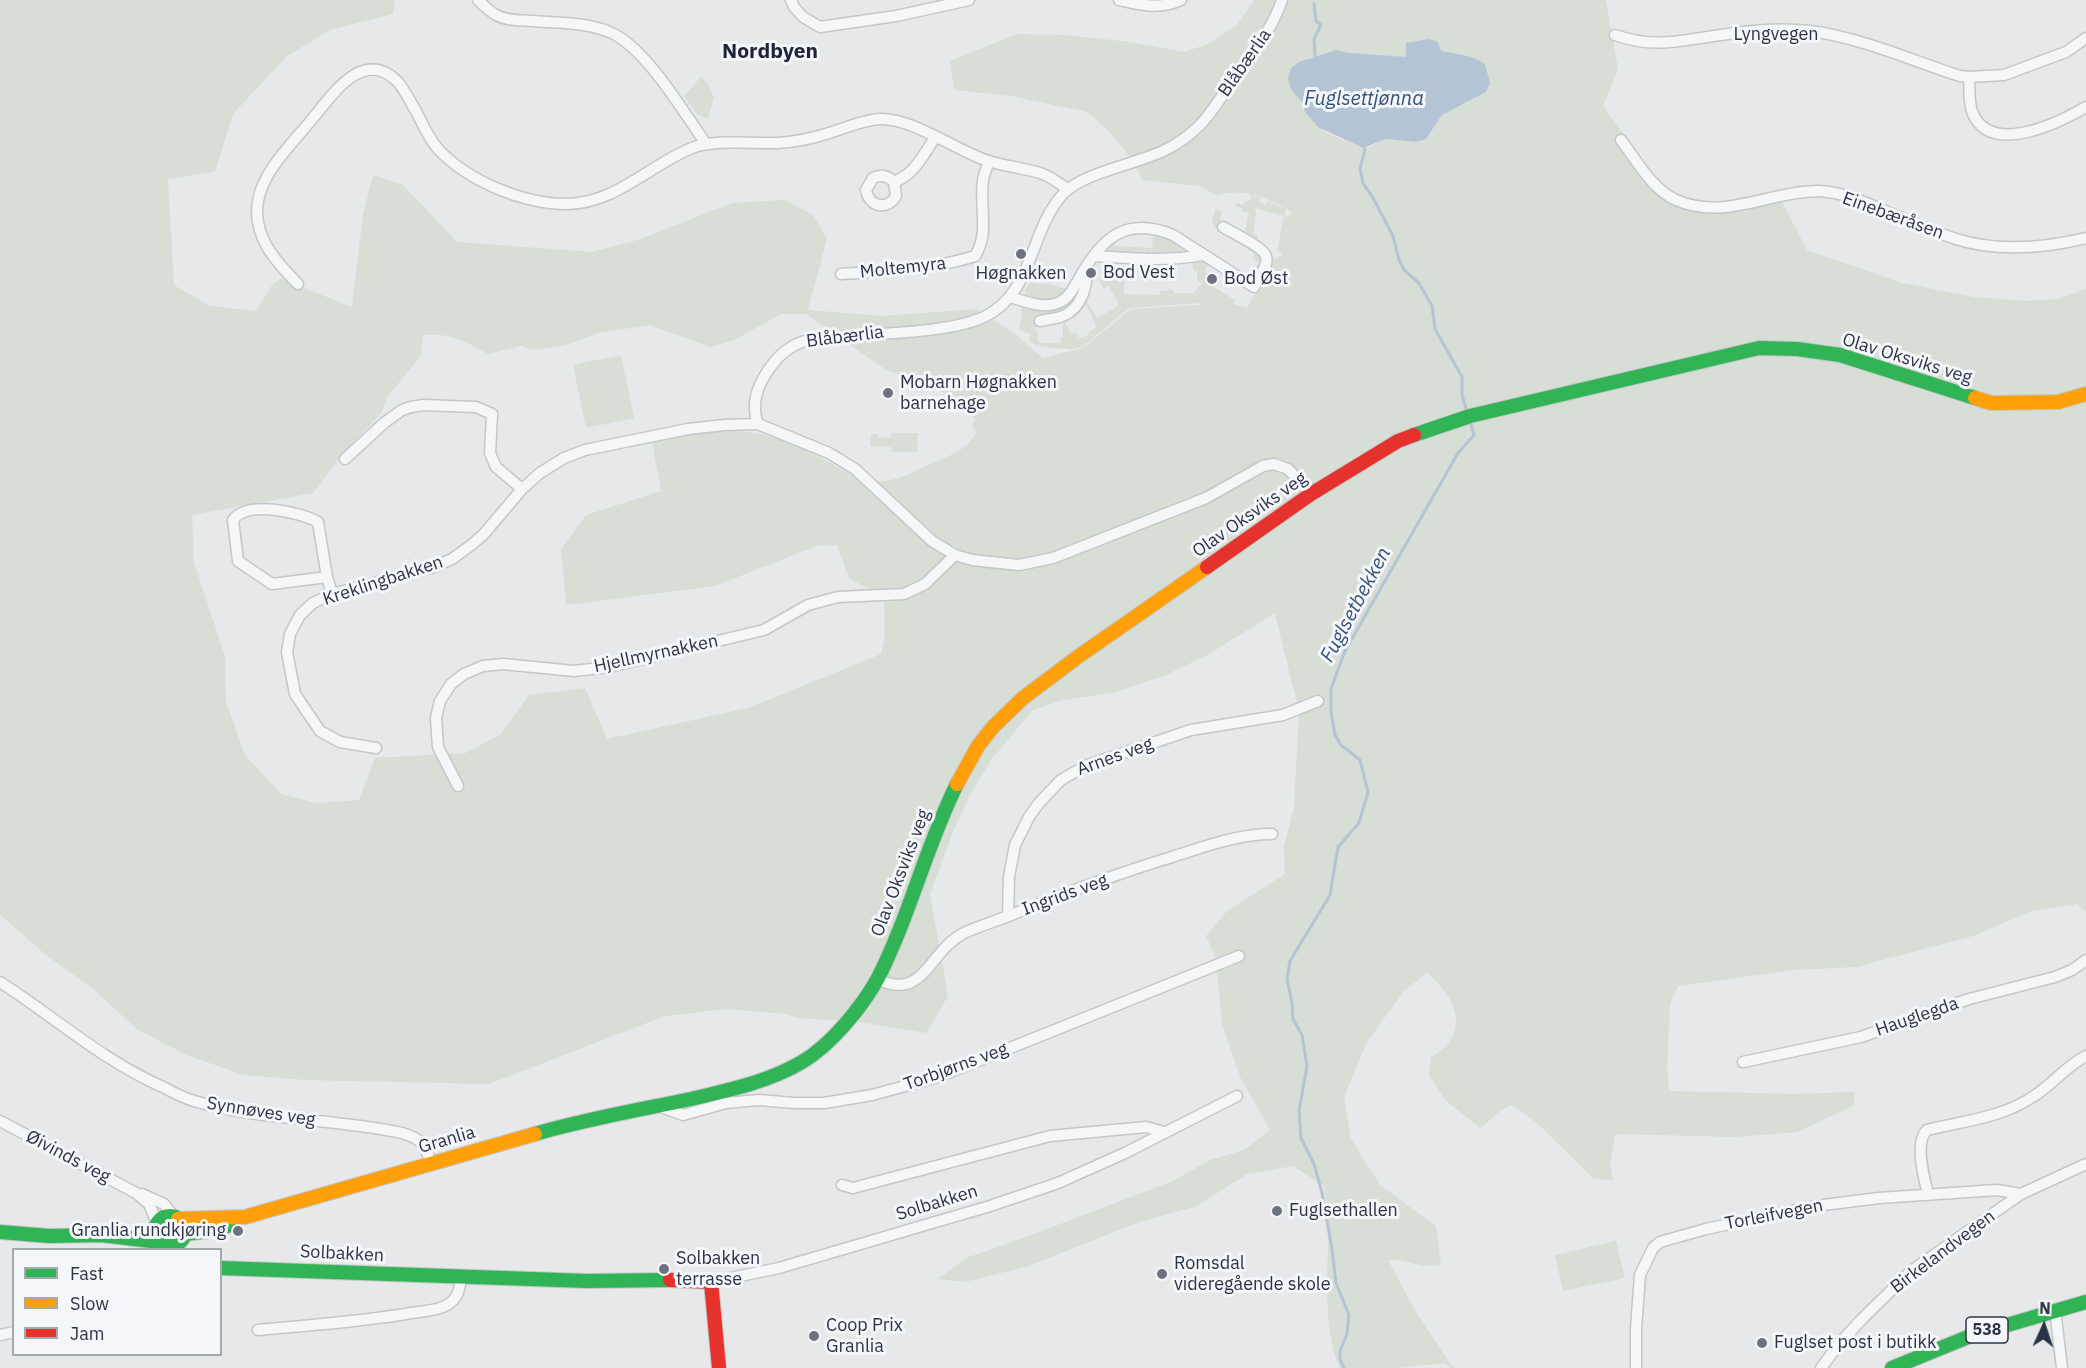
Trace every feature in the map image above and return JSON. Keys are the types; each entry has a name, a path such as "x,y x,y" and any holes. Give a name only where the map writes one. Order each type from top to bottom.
{"street":[{"path":"478,0 496,15 508,20 567,23 592,27 614,35 634,49 654,72 706,144"},
{"path":"791,0 794,8 803,17 820,27 896,16 969,0"},
{"path":"1119,0 1151,7 1170,5 1181,0"},
{"name":"Blåbærlia","path":"758,424 754,403 761,381 782,353 797,343 822,338 968,323 998,308 1019,284 1048,212 1067,189 1164,151 1200,124 1268,34 1282,0"},
{"name":"Lyngvegen","path":"1615,35 1647,43 1679,43 1728,34 1810,31 1847,39 1969,77 2004,75 2066,52 2086,38"},
{"path":"298,284 271,253 262,237 257,212 259,197 275,166 335,92 356,73 363,71 381,72 390,75 399,83 435,146 456,167 492,187 549,202 569,204 614,194 684,152 706,144 803,141 879,119 906,123 989,161 1040,173 1067,189"},
{"path":"1969,77 1972,112 1980,126 1994,133 2008,135 2032,131 2069,117 2086,107"},
{"path":"894,182 906,177 918,165 935,138"},
{"name":"Einebæråsen","path":"1621,140 1653,183 1675,199 1703,208 1736,207 1785,193 1820,191 1850,197 1956,239 1996,247 2066,243 2086,238"},
{"name":"Moltemyra","path":"841,274 946,265 975,256 984,235 983,180 989,161"},
{"path":"1010,297 1040,305 1056,304 1072,291 1094,256 1118,233 1136,227 1150,228 1184,241 1202,255 1254,287 1265,266 1266,257 1255,246 1223,227"},
{"path":"1094,256 1150,259 1202,255"},
{"path":"1040,321 1062,316 1078,304 1085,286 1086,267"},
{"name":"Olav Oksviks veg","path":"661,1107 740,1088 775,1076 815,1054 835,1036 854,1015 877,979 951,794 967,764 993,727 1042,682 1311,494 1398,441 1432,427 1759,348 1840,355 1991,404 2058,402 2086,394"},
{"path":"345,459 384,423 402,410 423,405 476,406 492,414 490,453 496,467 522,489"},
{"path":"758,424 829,453 855,469 932,542 955,555 972,560 1019,566 1053,558 1206,498 1263,466 1274,464 1288,469 1311,494"},
{"name":"Kreklingbakken","path":"376,748 340,742 320,731 295,694 287,652 290,634 300,615 313,603 332,594 431,568 452,559 483,535 522,489 564,458 585,450 688,429 758,424"},
{"path":"327,577 273,584 237,561 234,520 237,515 266,509 303,514 318,522 332,594"},
{"name":"Hjellmyrnakken","path":"458,786 438,747 436,718 440,701 451,684 464,674 483,666 503,664 574,671 609,667 764,630 808,605 838,597 904,594 925,584 955,555"},
{"name":"Arnes veg","path":"1008,916 1009,877 1015,845 1034,810 1049,790 1061,780 1085,766 1191,730 1283,715 1317,701"},
{"name":"Ingrids veg","path":"877,979 897,986 909,985 921,976 952,941 965,933 1042,902 1140,867 1237,837 1272,834"},
{"name":"Torbjørns veg","path":"661,1107 683,1115 726,1103 759,1100 824,1103 872,1095 938,1077 1239,956"},
{"name":"Hauglegda","path":"1743,1062 1861,1037 1970,999 2055,977 2086,960"},
{"name":"Synnøves veg","path":"0,982 40,1007 103,1055 136,1076 192,1101 257,1114 402,1133 424,1144 431,1164"},
{"path":"1928,1194 1922,1166 1921,1140 1927,1130 1981,1119 2020,1105 2036,1095 2074,1062 2086,1056"},
{"name":"Solbakken","path":"222,1268 587,1281 711,1282 779,1268 1047,1187 1125,1153 1237,1096"},
{"name":"Granlia","path":"0,1232 49,1236 100,1235 156,1225 165,1217 245,1217 548,1130 661,1107"},
{"name":"Øivinds veg","path":"0,1121 136,1193 164,1204 176,1218"},
{"name":"Solbakken","path":"842,1185 853,1188 1050,1136 1146,1127 1164,1132"},
{"name":"Birkelandvegen","path":"1821,1368 1861,1320 1911,1272 2021,1194 2086,1164"},
{"name":"Torleifvegen","path":"1636,1368 1640,1275 1653,1248 1660,1242 1706,1228 1815,1206 1928,1194 1997,1190 2021,1194"},
{"name":"Øivinds veg","path":"136,1193 149,1204 156,1225"},
{"name":"Granlia","path":"100,1235 163,1246 175,1245 209,1231 236,1224 245,1217"},
{"path":"176,1218 184,1225 185,1240"},
{"path":"156,1225 156,1238 163,1246"},
{"path":"258,1330 373,1319 446,1306 460,1289 461,1277"},
{"path":"711,1282 719,1368"},
{"name":"538","path":"1892,1368 1972,1335 2086,1302"},
{"path":"2055,1310 2062,1368"}],"shaded area":[{"path":"0,0 395,0 393,14 330,30 287,56 233,114 215,172 168,179 174,285 210,306 256,311 272,285 281,279 352,307 363,214 373,175 402,184 457,242 592,252 641,239 732,203 785,200 813,215 827,239 808,310 882,316 977,309 1015,334 1043,358 1083,348 1131,309 1201,305 1202,303 1129,308 1082,347 1072,349 1035,345 1028,340 1031,334 1019,330 1021,308 1041,310 1080,286 1075,301 1070,306 1036,321 1035,331 1038,331 1037,339 1040,343 1060,343 1063,336 1063,324 1066,324 1071,334 1075,332 1079,338 1087,336 1096,325 1084,300 1088,292 1090,295 1087,301 1097,318 1118,306 1109,286 1103,289 1099,279 1124,280 1124,294 1159,295 1160,291 1168,289 1173,290 1174,293 1194,293 1203,284 1197,281 1197,271 1193,270 1193,259 1199,259 1208,261 1205,271 1211,278 1211,285 1235,300 1233,304 1247,308 1274,259 1282,255 1277,251 1284,216 1255,208 1253,234 1258,236 1256,244 1244,235 1249,213 1236,207 1236,203 1244,205 1245,201 1250,201 1251,194 1216,195 1199,186 1142,180 1133,161 1110,132 1087,112 1011,96 954,90 950,61 1017,34 1065,35 1131,42 1184,52 1208,44 1237,25 1254,0 1606,0 1618,69 1603,106 1670,198 1740,207 1754,207 1781,200 1807,250 1902,283 1974,297 2025,301 2058,299 2086,289 2086,912 2077,904 2031,911 1973,936 1856,967 1793,970 1678,986 1670,1004 1667,1067 1669,1091 1793,1094 1855,1092 1853,1106 1797,1132 1736,1137 1615,1134 1610,1165 1613,1180 1594,1179 1538,1124 1513,1105 1499,1111 1480,1128 1445,1100 1429,1075 1431,1057 1444,1048 1452,1038 1456,1027 1456,1016 1446,993 1427,973 1404,991 1367,1042 1344,1097 1351,1139 1380,1185 1436,1226 1441,1265 1424,1266 1399,1260 1388,1260 1416,1312 1450,1363 1456,1368 1451,1368 1445,1363 1398,1368 1339,1368 1328,1318 1328,1227 1324,1186 1293,1166 1247,1174 1197,1206 1139,1222 1029,1266 965,1282 938,1279 966,1258 1173,1181 1210,1160 1244,1150 1270,1130 1241,1079 1222,1024 1216,958 1206,936 1227,911 1285,874 1284,846 1294,808 1299,709 1275,613 1209,654 1166,675 1113,693 1062,700 1033,710 991,760 969,797 953,832 930,894 948,996 927,1033 853,1021 796,1018 787,1014 726,1009 665,1016 489,1084 305,1080 243,1075 187,1055 138,1030 93,989 46,955 0,915","holes":["1315,56 1469,102 1450,109 1442,115 1426,139 1416,142 1386,139 1365,149 1327,133 1305,112 1288,78 1295,66","1252,194 1291,211 1290,217 1285,216 1286,209 1267,201 1266,205 1259,202 1260,198","781,314 806,314 886,370 936,389 968,406 975,420 972,424 976,433 968,444 951,455 901,477 880,482 855,477 800,448 760,434 733,431 692,434 652,441 661,491 586,515 561,549 566,605 715,586 816,546 837,545 849,578 884,598 885,636 881,654 748,708 607,739 585,688 529,695 501,734 466,753 375,758 359,800 316,803 281,794 245,755 226,702 225,656 194,562 192,515 313,493 340,457 382,412 387,397 421,356 423,335 449,337 465,342 488,354 521,346 533,350 566,345 598,333 650,325 710,347 734,340"]},
{"path":"701,77 714,97 708,119 697,114 684,96"},
{"path":"1215,209 1222,211 1219,228 1260,252 1263,262 1252,280 1249,278 1258,263 1252,258 1255,254 1260,256 1214,227 1212,222"},
{"path":"1153,234 1167,237 1189,251 1188,254 1152,255"},
{"path":"1112,241 1115,246 1152,248 1150,254 1107,252 1105,248"},
{"path":"1030,282 1065,288 1067,291 1052,299 1037,299 1026,295 1025,291"},
{"path":"621,355 634,418 586,428 573,365"},
{"path":"891,433 918,433 917,452 892,452 891,447 870,446 871,434 891,438"},
{"path":"1616,1241 1625,1278 1563,1291 1555,1255"}],"water":[{"name":"Fuglsettjønna","path":"1429,39 1438,42 1441,51 1469,57 1485,64 1490,83 1486,92 1442,115 1426,139 1416,142 1386,139 1363,148 1318,127 1305,112 1302,103 1290,87 1288,78 1291,68 1299,62 1336,50 1406,57 1406,43"}],"waterway":[{"path":"1314,4 1316,21 1321,25 1314,39 1315,56"},
{"name":"Fuglsetbekken","path":"1365,149 1360,169 1363,183 1393,236 1399,260 1405,271 1419,283 1432,306 1435,329 1462,377 1462,395 1467,412"},
{"name":"Fuglsetbekken","path":"1344,1368 1340,1359 1340,1351 1347,1334 1349,1315 1336,1283 1322,1193 1314,1164 1301,1138 1299,1111 1307,1066 1302,1035 1293,1019 1287,979 1290,961 1330,895 1338,847 1359,823 1368,792 1360,760 1341,745 1335,735 1331,712 1331,689 1345,651 1458,453 1474,435 1470,421"}],"traffic: fast":[{"path":"1414,435 1470,416 1759,348 1797,349 1840,355 1975,398"},
{"path":"535,1134 748,1085 789,1069 824,1046 855,1013 878,978 957,784"},
{"path":"170,1216 181,1220 185,1231 181,1242 170,1246 159,1242 155,1231 159,1220 170,1216"},
{"path":"185,1234 231,1225"},
{"path":"0,1232 49,1236 101,1235 160,1242"},
{"path":"222,1268 587,1281 670,1280"},
{"path":"1892,1368 1973,1335 2086,1302"}],"traffic: slow":[{"path":"1975,398 1991,403 2058,402 2086,394"},
{"path":"957,784 978,746 993,727 1023,698 1207,567"},
{"path":"178,1219 245,1217 535,1134"}],"traffic: jam":[{"path":"1207,567 1311,494 1398,441 1414,435"},
{"path":"670,1280 711,1282 719,1368"}],"place":[{"name":"Høgnakken","path":"1021,254"},
{"name":"Bod Vest","path":"1091,273"},
{"name":"Bod Øst","path":"1212,279"},
{"name":"Mobarn Høgnakken barnehage","path":"888,393"},
{"name":"Fuglsethallen","path":"1277,1211"},
{"name":"Granlia rundkjøring","path":"238,1231"},
{"name":"Solbakken terrasse","path":"664,1269"},
{"name":"Romsdal videregående skole","path":"1162,1274"},
{"name":"Coop Prix Granlia","path":"814,1336"},
{"name":"Fuglset post i butikk","path":"1762,1343"}],"district":[{"name":"Nordbyen","path":"770,52"}]}
